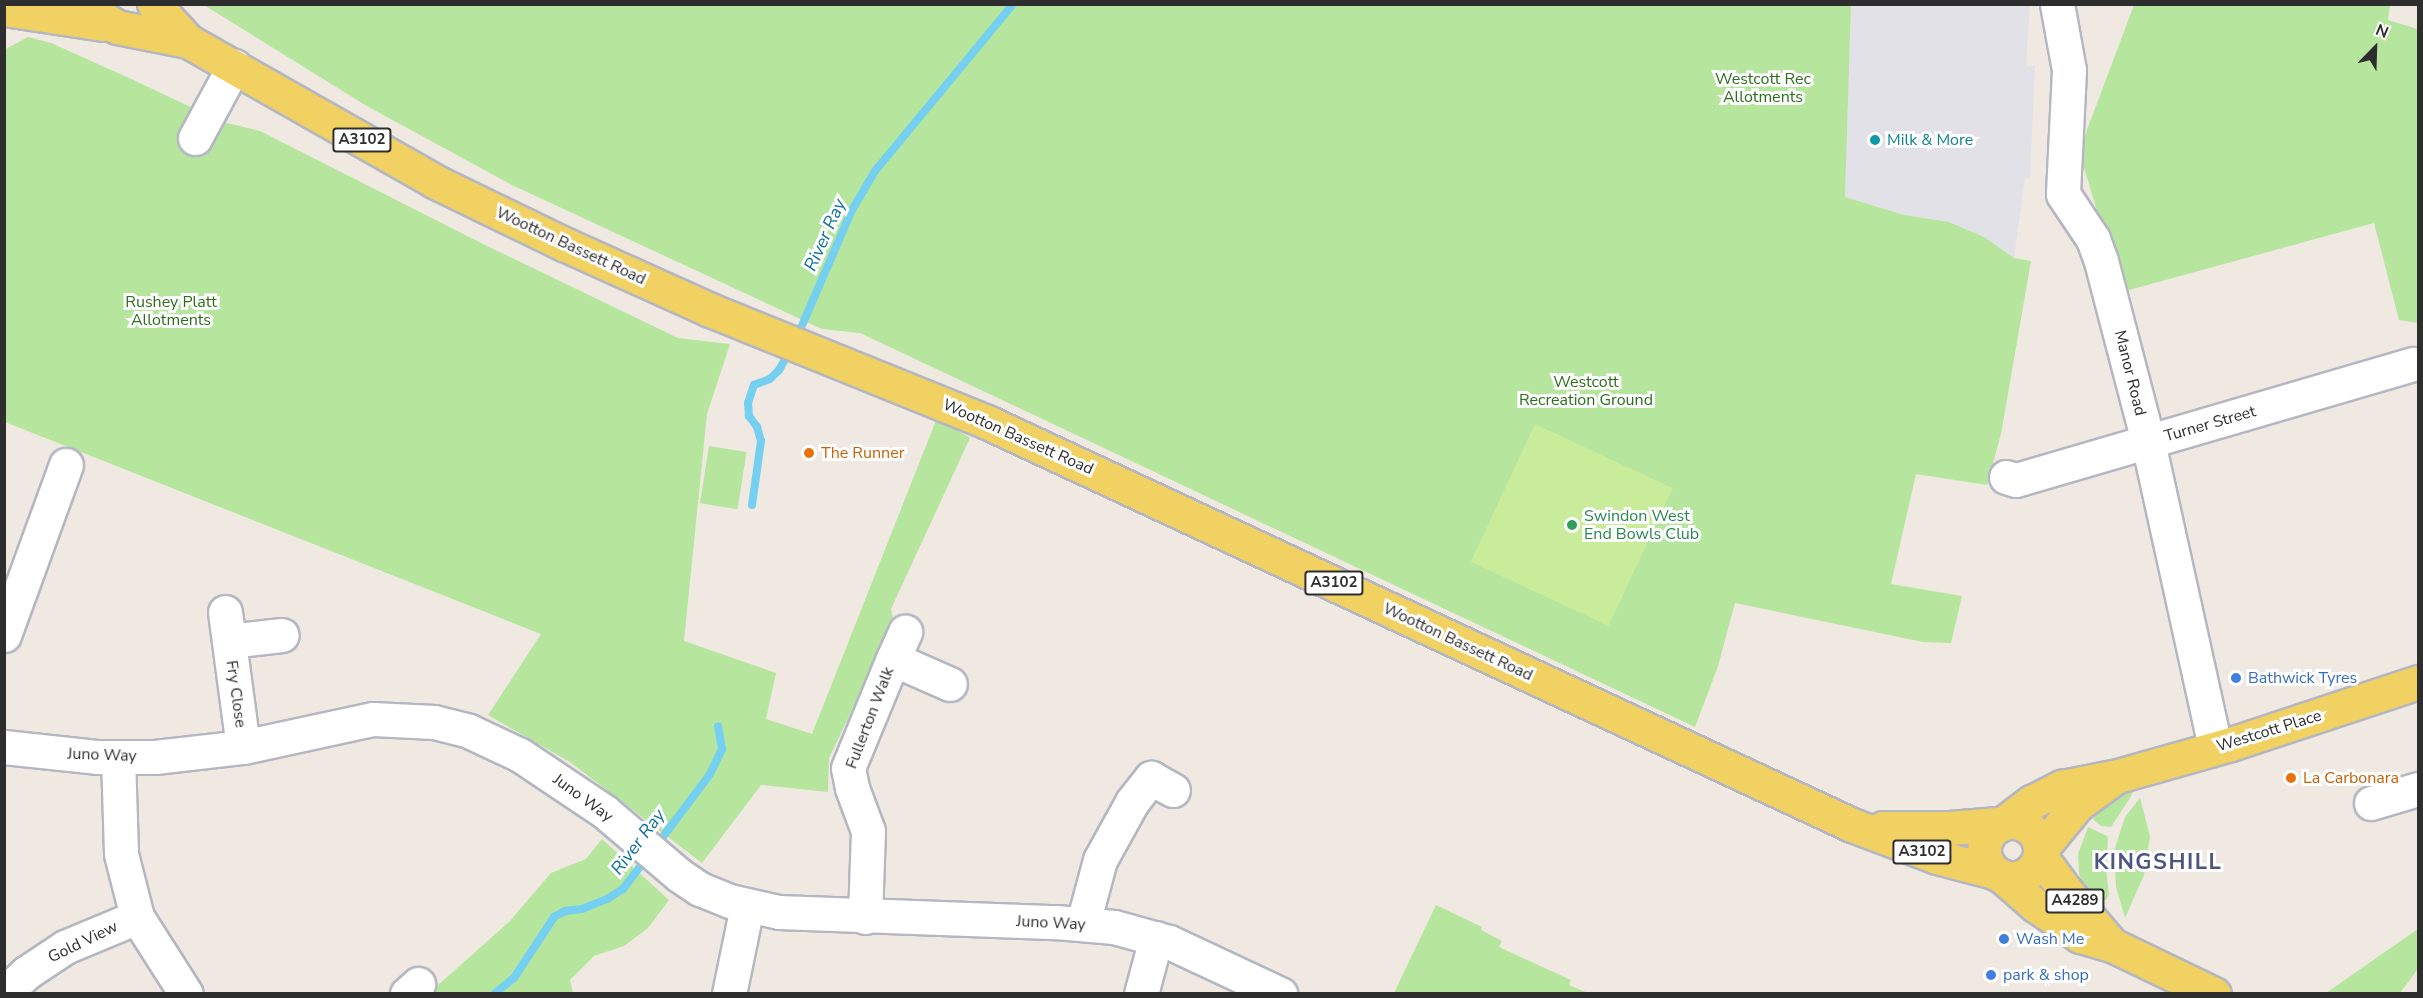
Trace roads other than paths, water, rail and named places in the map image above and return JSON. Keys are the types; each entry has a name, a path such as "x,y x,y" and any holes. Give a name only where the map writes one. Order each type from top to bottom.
{"main road":[{"name":"Wootton Bassett Road","path":"78,4 117,27 188,40"},
{"name":"Wootton Bassett Road","path":"154,4 188,40 473,200 564,244 753,327 988,423 1852,825 1937,857 1998,874"},
{"path":"4,9 117,27"},
{"name":"Westcott Place","path":"2002,823 2032,802 2062,787 2118,776 2215,748 2418,682"},
{"name":"Westcott Place","path":"2040,853 2075,808 2118,776"},
{"path":"2021,822 2037,836 2040,853 2034,868 2024,876 1998,874 1989,867 1983,851 1988,834 2002,823 2021,822"},
{"name":"Wootton Bassett Road","path":"1852,825 1894,830 2002,823"},
{"name":"A4289","path":"2040,853 2065,890 2112,945"},
{"name":"A4289","path":"1998,874 2035,905 2080,936 2112,945 2214,993"}],"street":[{"name":"Manor Road","path":"2057,4 2069,70 2063,194 2093,239 2101,261 2148,442 2215,748"},
{"path":"195,138 234,66"},
{"name":"Turner Street","path":"2006,477 2016,480 2414,364"},
{"path":"4,635 15,569 66,465"},
{"name":"Fry Close","path":"243,747 227,626 282,635"},
{"name":"Fullerton Walk","path":"865,917 868,831 852,788 848,768 899,645 950,684"},
{"name":"Juno Way","path":"4,747 118,757 192,754 243,747 374,719 402,719 452,726 488,738 520,755 581,795 700,889 747,906 779,912 865,917 1083,923 1156,938 1280,993"},
{"path":"118,757 121,854 137,917 186,993"},
{"path":"1083,923 1100,860 1132,802 1151,778 1173,790"},
{"path":"2372,803 2417,797"},
{"path":"729,993 747,906"},
{"name":"Gold View","path":"4,993 26,973 65,947 137,917"},
{"path":"1141,993 1156,938"}],"waterway":[{"name":"River Ray","path":"797,337 852,210 875,171 1013,4"},
{"name":"River Ray","path":"752,505 761,441 757,427 749,416 748,403 754,385 770,379 779,370 791,349"},
{"name":"River Ray","path":"656,846 710,774 722,749 718,726"},
{"name":"River Ray","path":"494,994 514,978 554,917 565,911 582,909 607,899 623,889 648,856"}],"place":[{"name":"Milk & More","path":"1875,140"},
{"name":"The Runner","path":"809,453"},
{"name":"Swindon West End Bowls Club","path":"1572,525"},
{"name":"Bathwick Tyres","path":"2236,678"},
{"name":"La Carbonara","path":"2291,778"},
{"name":"Wash Me","path":"2004,939"},
{"name":"park & shop","path":"1991,975"}],"district":[{"name":"KINGSHILL","path":"2158,863"}],"park label":[{"name":"Westcott Rec Allotments","path":"1763,88"},
{"name":"Rushey Platt Allotments","path":"171,311"},
{"name":"Westcott Recreation Ground","path":"1586,391"}]}
